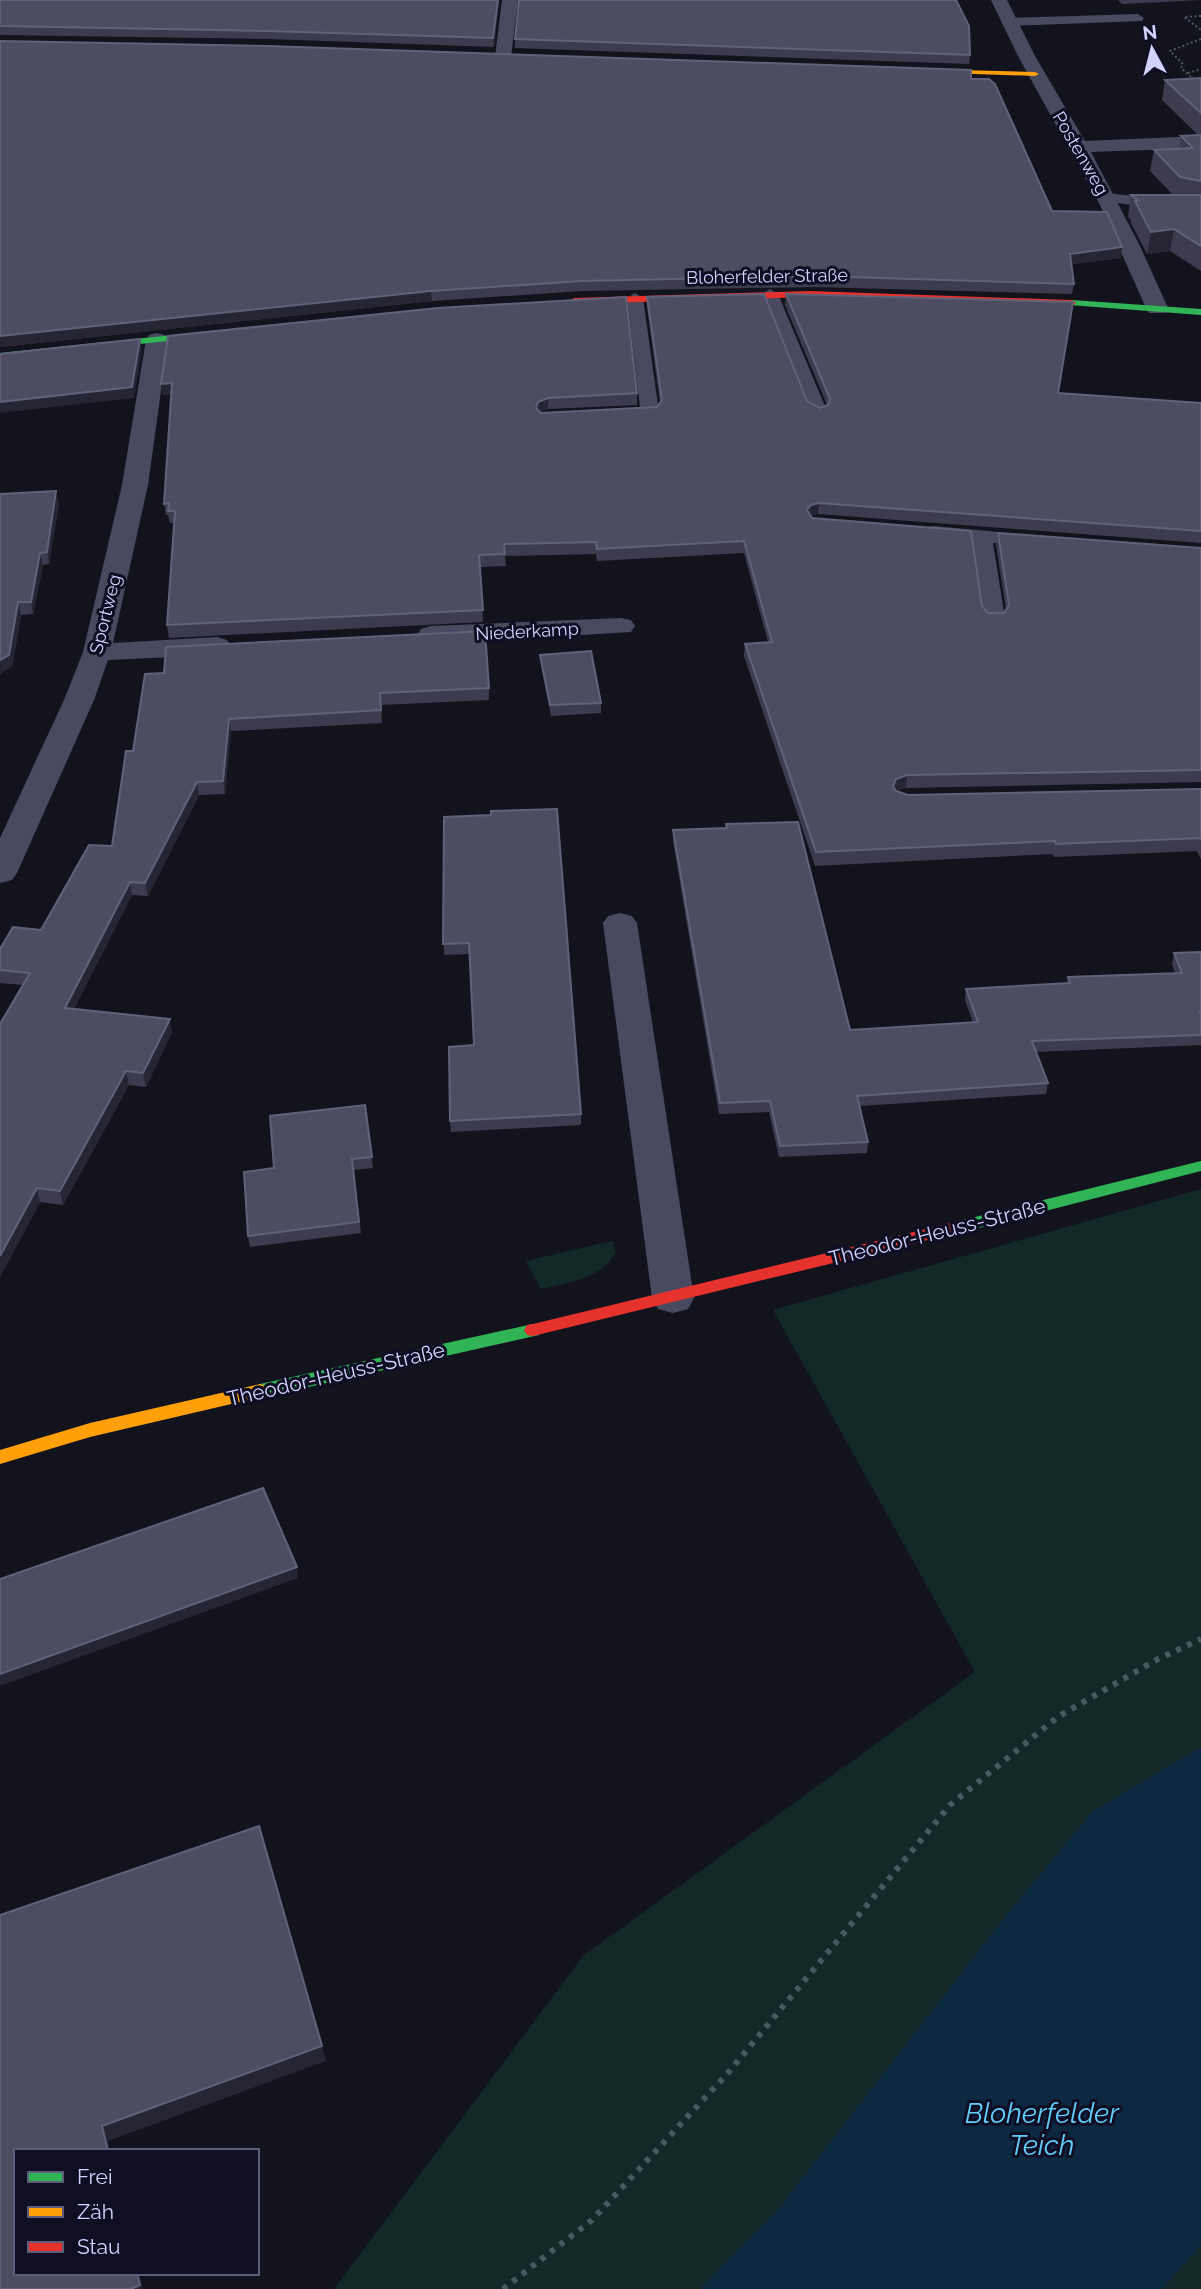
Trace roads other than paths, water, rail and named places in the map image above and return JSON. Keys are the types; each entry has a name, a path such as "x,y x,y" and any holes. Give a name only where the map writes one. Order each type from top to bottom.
{"street":[{"path":"510,0 496,56 525,58"},
{"name":"Postenweg","path":"999,0 1007,22 1035,74 1107,198 1157,308"},
{"path":"899,71 1035,74"},
{"path":"1080,148 1201,142"},
{"name":"Bloherfelder Straße","path":"552,302 770,294 957,297 1201,312"},
{"path":"0,356 238,331"},
{"name":"Sportweg","path":"0,873 79,700 97,652 135,485 157,340"},
{"name":"Niederkamp","path":"400,637 621,626"},
{"path":"97,652 249,644"},
{"path":"620,923 673,1298"},
{"name":"Theodor-Heuss-Straße","path":"0,1457 103,1427 673,1298 1201,1166"}],"lane":[{"path":"1007,22 1138,18"},
{"path":"1107,198 1201,209"},
{"path":"770,294 818,411"},
{"path":"599,415 650,412 635,298"},
{"path":"914,530 1051,541"},
{"path":"982,536 994,618"}],"water":[{"name":"Bloherfelder Teich","path":"1201,1747 1201,2245 1162,2289 700,2289 776,2212 1008,1913 1093,1811"}]}
